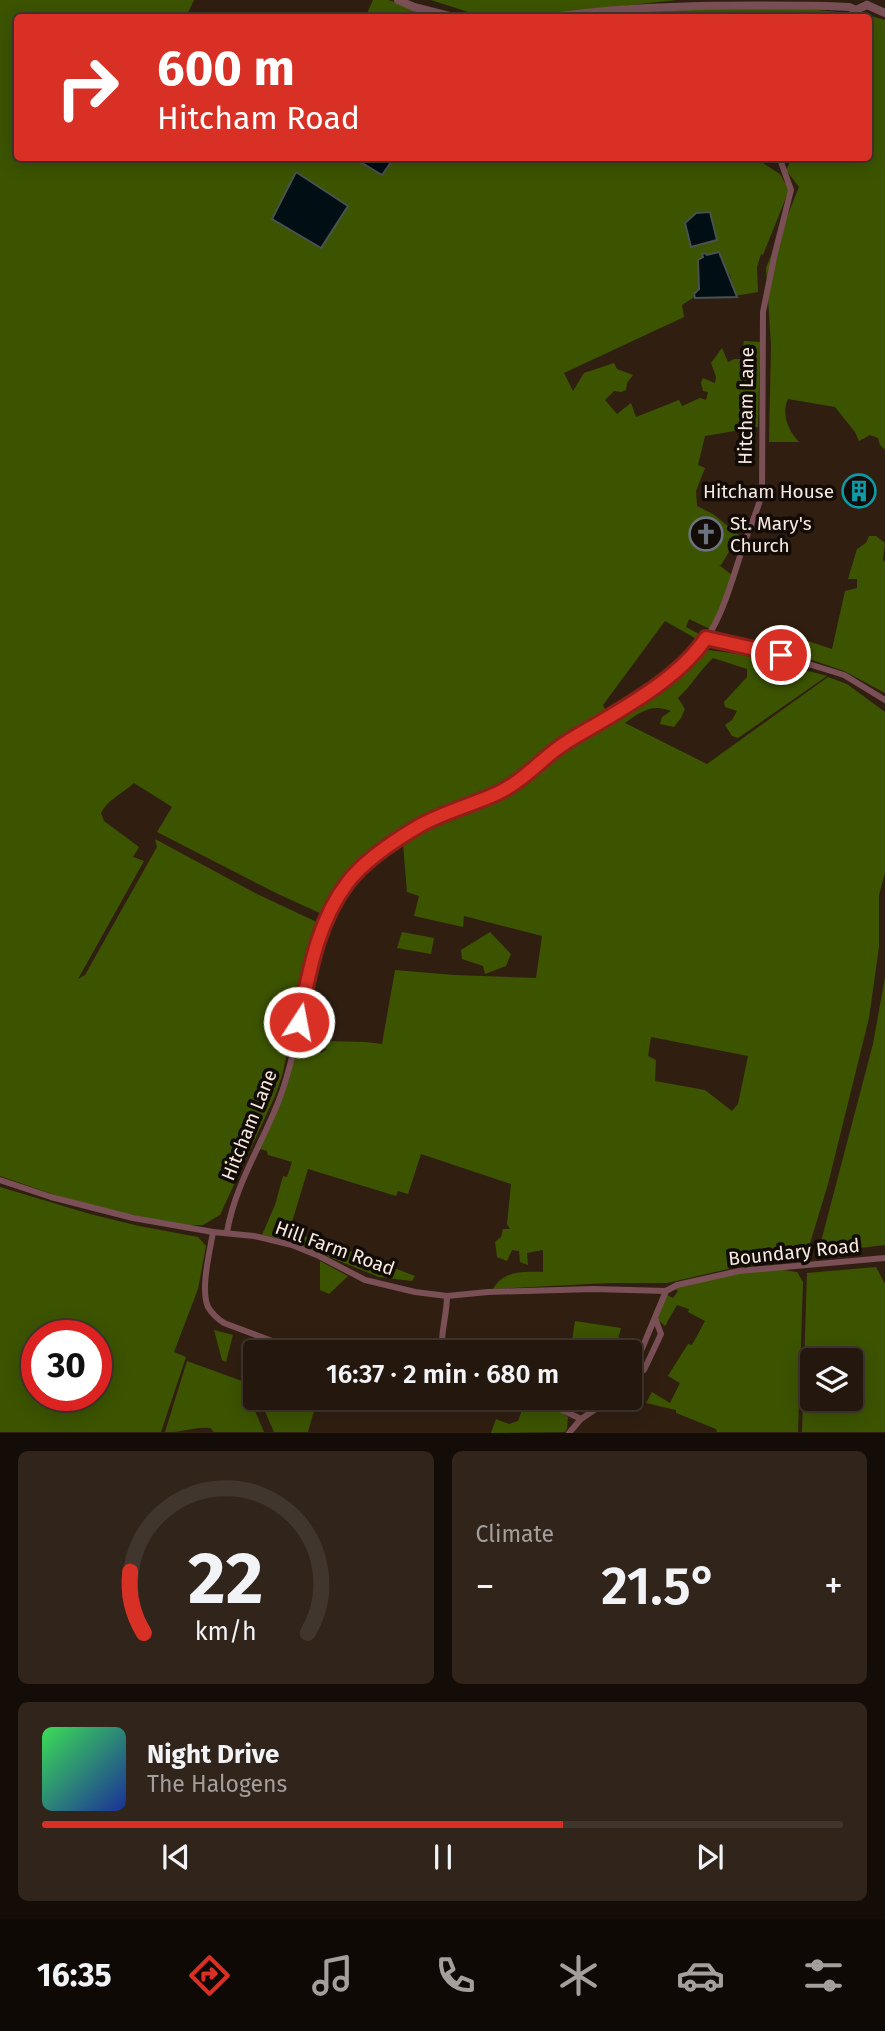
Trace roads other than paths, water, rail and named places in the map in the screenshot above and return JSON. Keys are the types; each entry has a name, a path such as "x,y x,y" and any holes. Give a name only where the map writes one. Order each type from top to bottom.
{"street":[{"path":"398,0 441,14"},
{"path":"571,14 647,6 731,3 849,7 856,14 868,3 885,13"},
{"name":"Hitcham Lane","path":"227,1232 231,1210 279,1100 287,1075 314,952 323,927 349,881 378,855 420,826 498,793 518,781 559,747 676,672 696,653 729,594 762,493 763,312 791,190 780,161"},
{"path":"706,638 760,649 844,675 885,700"},
{"name":"Hill Farm Road","path":"0,1181 132,1218 254,1236 292,1245 365,1280 415,1292 447,1296 593,1289 666,1291"},
{"path":"213,1232 205,1293 207,1305 224,1324 268,1340"},
{"name":"Boundary Road","path":"666,1291 677,1285 739,1271 885,1258"},
{"path":"642,1349 666,1291"},
{"path":"441,1340 447,1316 447,1296"},
{"path":"642,1371 660,1340 661,1334 655,1317"},
{"path":"562,1410 581,1419"},
{"path":"569,1433 581,1419 594,1410"}],"place":[{"name":"Hitcham House","path":"859,491"},
{"name":"St. Mary's Church","path":"706,534"}]}
